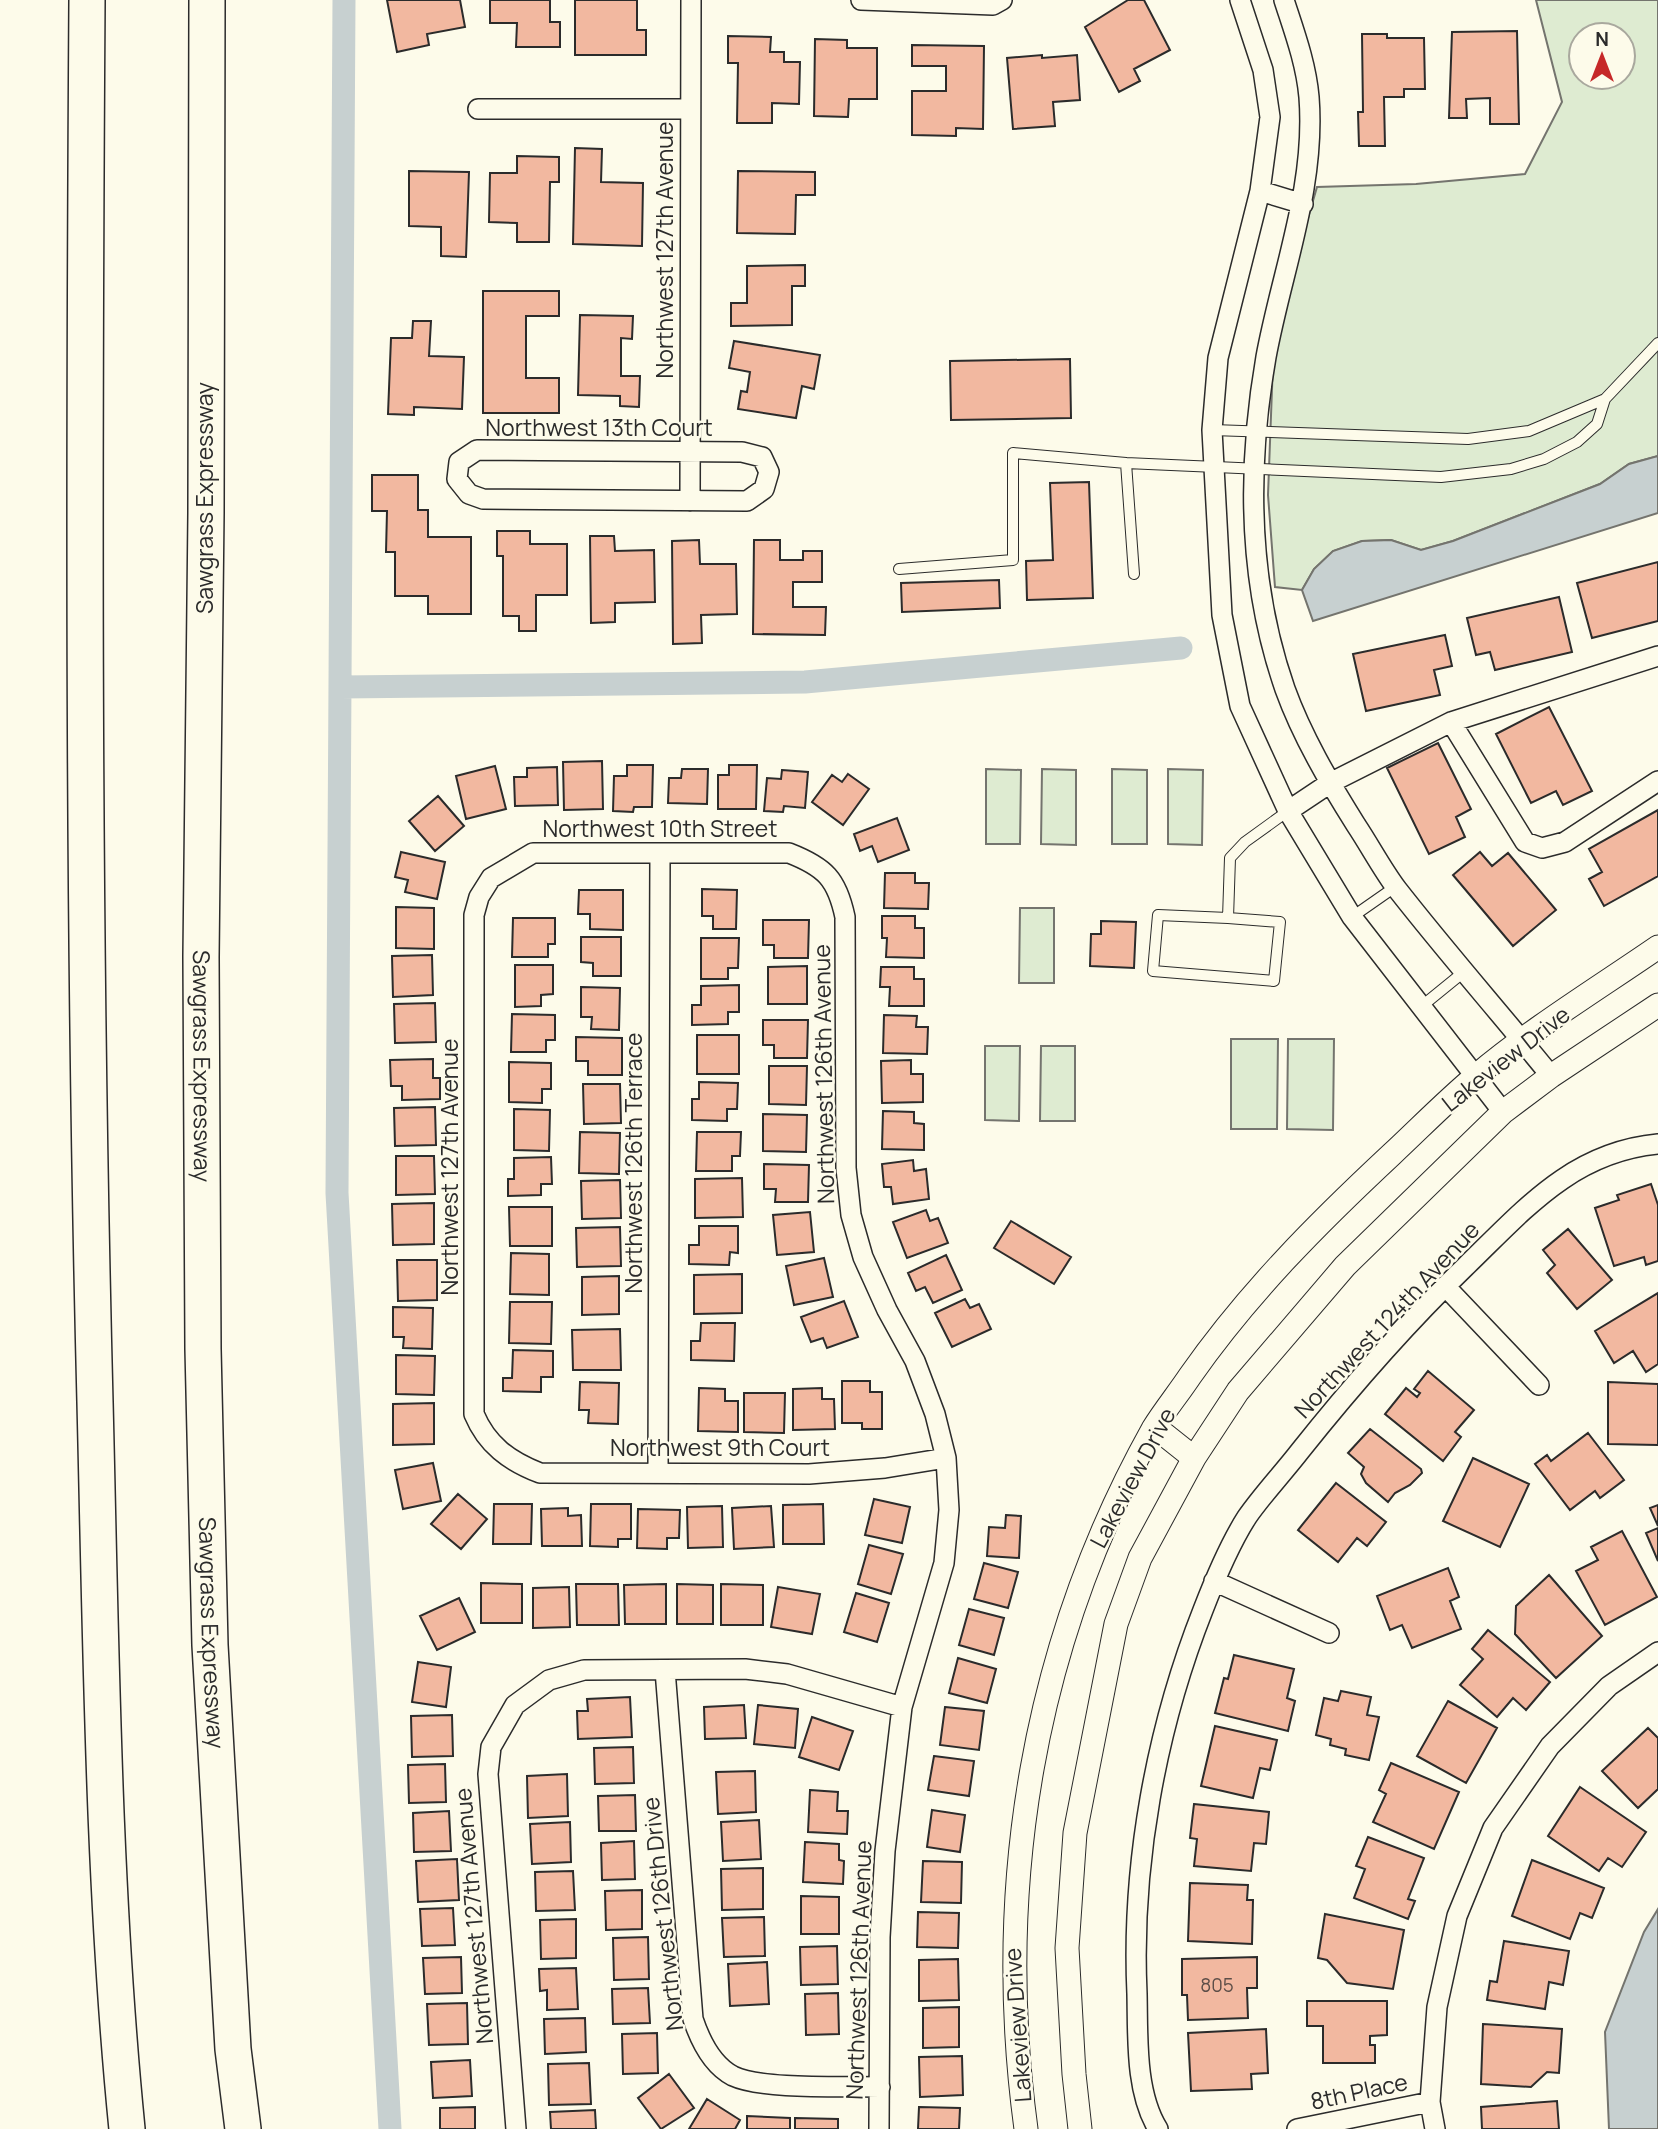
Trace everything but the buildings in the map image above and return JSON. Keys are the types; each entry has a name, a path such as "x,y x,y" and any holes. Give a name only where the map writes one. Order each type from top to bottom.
{"highway":[{"path":"87,0 91,1235 101,1634 116,2016 127,2129"},
{"name":"Sawgrass Expressway","path":"207,0 206,513 201,957 203,1349 210,1645 233,2049 243,2129"}],"street":[{"name":"Northwest 127th Avenue","path":"690,501 691,0"},
{"path":"861,0 993,5 1002,0"},
{"path":"1240,0 1263,70 1270,117 1260,191 1218,358 1212,430 1222,615 1240,706 1288,811 1352,917 1503,1112"},
{"path":"1284,0 1300,47 1309,94 1310,127 1303,204 1271,332 1256,432 1253,470 1264,614 1286,691 1330,783 1395,887 1551,1076"},
{"path":"478,109 690,109"},
{"path":"1260,191 1303,204"},
{"name":"Northwest 13th Court","path":"477,450 742,452 762,457 769,472 764,489 747,501 690,501 483,499 469,494 457,479 459,462 477,450"},
{"path":"1288,811 1330,783 1451,722 1658,656"},
{"path":"1451,722 1525,842 1542,848 1565,842 1658,780"},
{"name":"Northwest 10th Street","path":"491,878 533,853 789,853 811,862 829,876"},
{"name":"Northwest 126th Terrace","path":"658,1473 660,853"},
{"name":"Northwest 126th Avenue","path":"829,876 840,893 845,917 846,1168 851,1215 863,1257 887,1310 915,1361 936,1414 946,1458 949,1510 944,1563 902,1707 882,1900 879,2129"},
{"name":"Northwest 127th Avenue","path":"491,878 474,915 474,1414 483,1434 500,1451"},
{"name":"Lakeview Drive","path":"1026,2129 1017,2061 1012,1948 1023,1825 1052,1672 1097,1542 1154,1427 1240,1310 1319,1221 1476,1076 1522,1040 1658,947"},
{"name":"Lakeview Drive","path":"1080,2129 1067,1948 1075,1833 1116,1624 1140,1558 1194,1458 1238,1391 1345,1266 1503,1112 1551,1076 1658,1005"},
{"name":"Northwest 124th Avenue","path":"1158,2129 1147,2112 1139,2040 1135,1966 1140,1884 1154,1782 1179,1671 1214,1581 1247,1519 1348,1392 1445,1286 1536,1199 1580,1165 1625,1147 1658,1144"},
{"path":"1445,1286 1539,1385"},
{"path":"1154,1427 1194,1458"},
{"name":"Northwest 9th Court","path":"500,1451 518,1464 540,1473 809,1474 885,1468 946,1458"},
{"path":"1214,1581 1329,1633"},
{"path":"1435,2129 1430,2102 1437,2007 1457,1916 1493,1828 1550,1746 1609,1686 1658,1652"},
{"path":"665,1670 745,1669 787,1674 902,1707"},
{"name":"Northwest 127th Avenue","path":"516,2129 488,1774 491,1747 515,1705 548,1680 584,1670 665,1670"},
{"name":"Northwest 126th Drive","path":"665,1670 693,2019 700,2039 712,2057 732,2075 757,2082 880,2087"},
{"name":"8th Place","path":"1297,2129 1430,2102"}],"lane":[{"path":"1212,430 1468,439 1529,431 1605,399 1658,343"},
{"path":"899,569 1013,560 1013,453 1212,468 1441,477 1511,469 1544,459 1577,442 1597,424 1605,399"},
{"path":"1126,463 1133,574"},
{"path":"1228,918 1230,858 1245,842 1288,811"},
{"path":"1352,917 1395,887"},
{"path":"1158,915 1228,918 1280,922 1274,981 1153,971 1158,915"},
{"path":"1422,1006 1465,971"}],"green space":[{"path":"1536,0 1658,0 1658,456 1629,464 1600,484 1453,541 1421,550 1391,540 1362,541 1333,551 1314,569 1302,590 1275,587 1268,495 1274,336 1317,187 1416,184 1525,174 1562,102"},
{"path":"986,769 1021,770 1020,844 986,844"},
{"path":"1042,769 1076,770 1076,845 1041,844"},
{"path":"1112,769 1147,770 1147,844 1112,844"},
{"path":"1168,769 1203,770 1202,845 1168,844"},
{"path":"1020,908 1054,908 1054,983 1019,983"},
{"path":"1231,1039 1278,1039 1277,1129 1231,1129"},
{"path":"1288,1039 1334,1039 1333,1130 1287,1129"},
{"path":"985,1046 1020,1046 1019,1121 985,1120"},
{"path":"1041,1046 1075,1046 1075,1121 1040,1121"}],"shaded area":[{"path":"1658,456 1658,513 1313,621 1302,590 1314,569 1333,551 1362,541 1391,540 1421,550 1453,541 1600,484 1629,464"},
{"path":"1658,1909 1658,2129 1609,2129 1605,2032 1644,1932"}],"waterway":[{"path":"344,0 337,1193 390,2129"},
{"path":"340,687 805,682 1181,648"}]}
